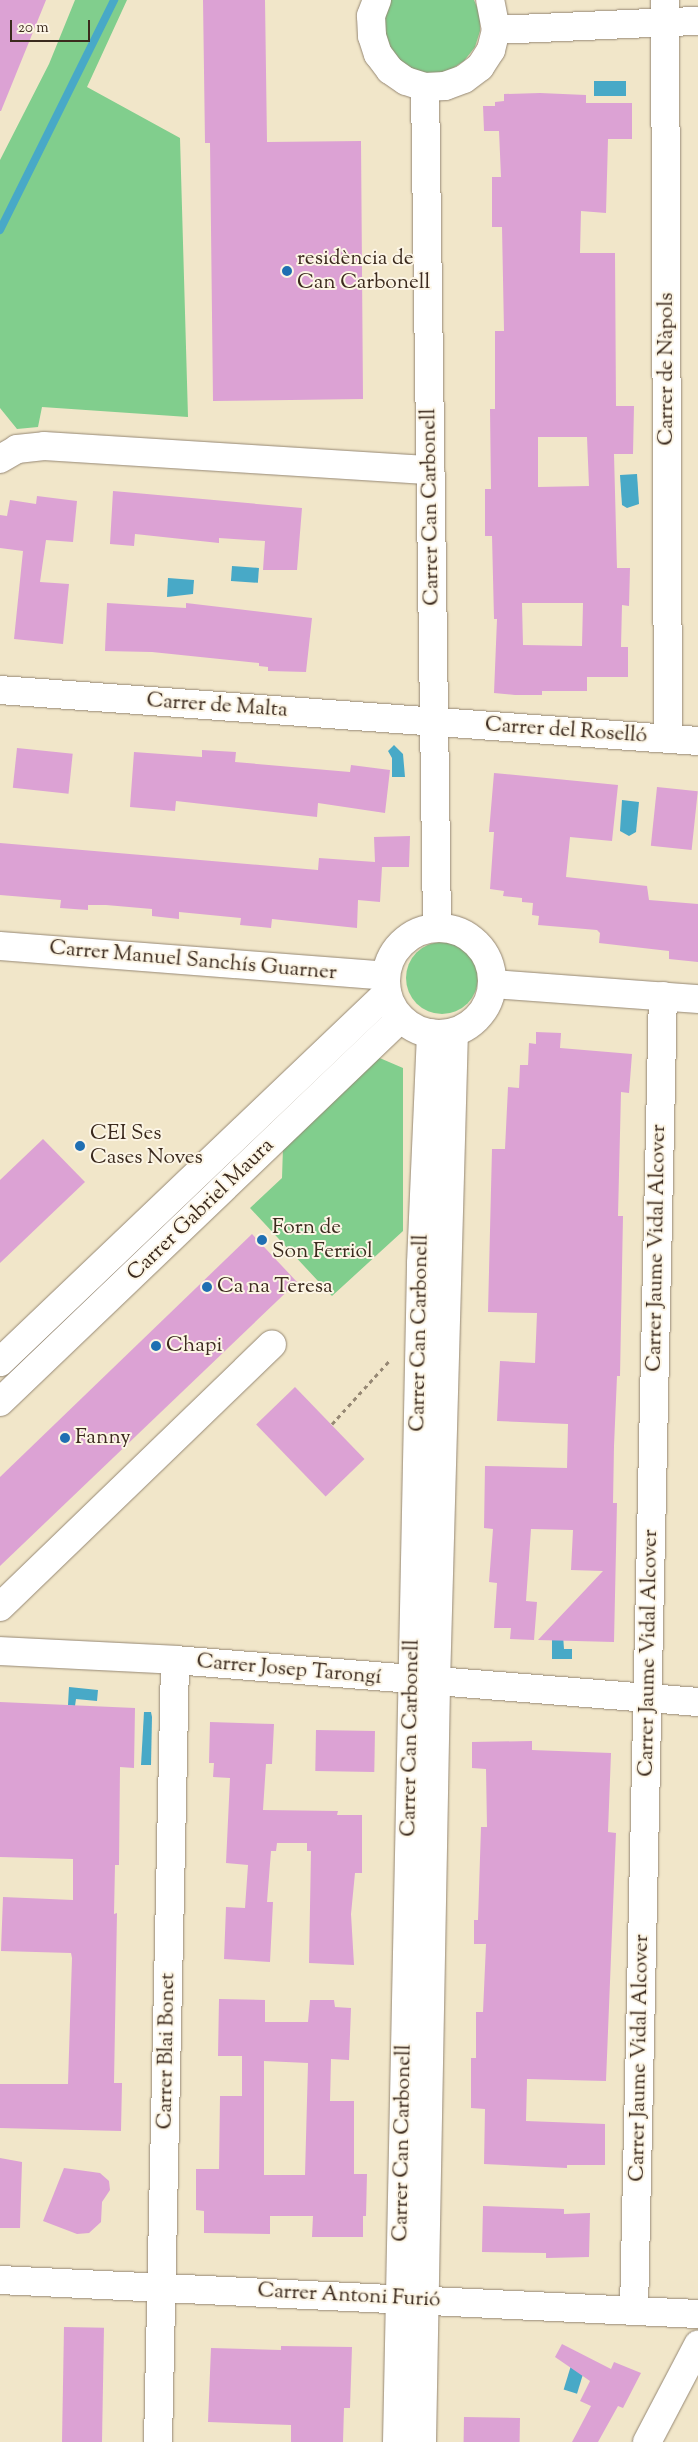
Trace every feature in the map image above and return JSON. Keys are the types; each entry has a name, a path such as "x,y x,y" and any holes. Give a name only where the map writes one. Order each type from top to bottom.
{"street":[{"path":"377,0 371,16 372,36 378,54 390,70 406,81 425,87 445,86 464,79 480,67 491,50 496,30 490,0"},
{"path":"496,30 665,10 698,20"},
{"name":"Carrer de Nàpols","path":"665,10 668,738"},
{"name":"Carrer Can Carbonell","path":"425,87 437,928"},
{"path":"0,459 17,449 44,446 430,470"},
{"name":"Carrer de Malta","path":"0,690 434,722"},
{"name":"Carrer del Roselló","path":"434,722 698,741"},
{"path":"437,928 455,930 471,938 483,950 490,966 493,984 481,1014 442,1033 415,1028 401,1018 387,984 394,955 409,937 437,928"},
{"name":"Carrer Manuel Sanchís Guarner","path":"0,946 387,984"},
{"name":"Carrer Gabriel Maura","path":"0,1362 387,984"},
{"path":"493,984 698,999"},
{"name":"Carrer Jaume Vidal Alcover","path":"634,2310 663,996"},
{"name":"Carrer Gabriel Maura","path":"0,1402 401,1018"},
{"path":"424,1682 442,1033"},
{"name":"Carrer Can Carbonell","path":"397,2442 412,2300 424,1682 419,1329 442,1033"},
{"path":"0,1607 272,1344"},
{"name":"Carrer Josep Tarongí","path":"0,1651 175,1660 424,1682 698,1702"},
{"name":"Carrer Blai Bonet","path":"158,2442 175,1660"},
{"name":"Carrer Antoni Furió","path":"0,2280 698,2314"},
{"path":"412,2300 422,2442"},
{"path":"647,2442 698,2346"}],"path":[{"path":"332,1424 419,1329"}],"green space":[{"path":"75,0 127,0 87,87 180,138 188,417 42,407 38,427 17,429 0,408 0,160 49,64"},
{"path":"389,0 474,0 480,14 480,31 475,47 464,61 450,70 433,74 416,71 401,64 390,51 383,35 383,18"},
{"path":"442,942 462,948 472,958 478,978 472,998 462,1008 442,1014 422,1008 412,998 406,978 412,958 422,948"},
{"path":"375,1056 403,1068 403,1231 332,1296 250,1208 282,1178 283,1147"}],"water":[{"path":"594,81 626,81 626,96 594,96"},
{"path":"637,474 639,504 627,508 622,505 620,475"},
{"path":"232,566 259,568 258,583 231,581"},
{"path":"168,578 194,580 193,594 167,597"},
{"path":"394,745 403,754 405,777 392,777 392,758 388,751"},
{"path":"622,800 639,802 636,832 629,836 620,831"},
{"path":"552,1635 563,1635 564,1649 572,1649 572,1659 552,1659"},
{"path":"69,1687 98,1690 97,1701 76,1699 75,1706 68,1705"},
{"path":"144,1712 151,1712 152,1717 151,1765 141,1765"},
{"path":"573,2359 586,2363 577,2394 564,2390"}],"building":[{"path":"0,0 46,0 1,111 0,111"},
{"name":"residència de Can Carbonell","path":"203,0 265,0 267,142 361,141 363,399 213,401 210,143 205,143"},
{"path":"504,94 586,95 586,103 632,103 632,139 608,139 606,213 581,211 580,253 615,253 616,406 634,406 633,454 614,454 617,568 630,568 629,606 622,605 621,647 628,647 628,677 587,677 587,691 542,691 542,695 494,693 497,619 494,619 492,536 485,536 485,489 491,489 490,409 495,409 495,331 504,331 502,227 492,227 492,177 501,177 499,131 484,131 483,106 495,106 495,102 504,101","holes":["538,437 587,437 589,486 538,487","522,603 583,603 582,646 523,645"]},
{"path":"113,491 302,508 297,570 263,570 265,541 219,538 219,543 135,534 134,546 110,544"},
{"path":"37,496 77,501 73,542 46,540 40,582 69,584 63,644 14,639 23,551 0,548 0,515 7,516 10,500 36,504"},
{"path":"107,603 186,608 186,603 312,618 306,672 268,671 268,667 259,666 259,663 152,652 105,651"},
{"path":"17,748 73,754 69,794 13,788"},
{"path":"202,750 236,752 235,762 350,772 351,765 390,770 385,813 318,803 317,817 176,801 175,811 130,807 134,752 202,757"},
{"path":"494,773 618,785 612,841 570,837 566,877 647,886 649,900 698,904 698,962 669,959 669,951 599,943 600,933 597,930 538,925 539,916 532,915 533,903 522,902 522,898 503,896 504,891 490,889 494,832 489,832"},
{"path":"657,787 698,791 692,850 651,846"},
{"path":"410,836 409,867 382,867 380,902 358,900 357,928 272,919 271,928 240,925 241,918 179,912 179,919 152,916 152,909 106,905 88,905 88,910 60,908 61,900 0,895 0,843 318,870 319,858 375,862 374,837"},
{"path":"536,1032 561,1033 560,1048 632,1054 629,1093 621,1092 618,1216 623,1216 620,1376 617,1376 614,1446 613,1503 617,1503 614,1642 538,1640 603,1571 571,1570 573,1530 531,1529 526,1601 537,1602 534,1640 510,1639 511,1628 494,1628 497,1583 489,1582 493,1529 484,1528 485,1466 567,1468 568,1424 497,1421 500,1361 535,1363 537,1313 488,1312 492,1149 505,1149 508,1087 519,1088 520,1065 528,1065 529,1043 536,1044"},
{"path":"43,1139 85,1182 0,1263 0,1180"},
{"path":"252,1234 297,1282 0,1566 0,1477"},
{"path":"295,1387 364,1459 326,1496 256,1425"},
{"path":"0,1702 135,1708 134,1768 120,1767 119,1865 115,1865 114,1914 117,1913 114,2083 122,2083 121,2131 0,2128 0,2084 68,2084 72,1958 71,1953 1,1951 3,1897 73,1900 73,1859 0,1857"},
{"path":"210,1722 274,1724 272,1764 266,1764 263,1810 338,1811 337,1815 362,1815 362,1873 355,1873 351,1914 354,1965 309,1963 311,1851 307,1851 307,1843 277,1843 276,1851 271,1851 267,1902 273,1902 270,1962 224,1959 226,1907 245,1908 248,1865 226,1863 230,1778 213,1777 214,1763 209,1763"},
{"path":"316,1730 375,1731 374,1772 315,1771"},
{"path":"532,1741 532,1750 611,1753 608,1832 616,1833 606,2081 527,2079 526,2121 605,2124 605,2165 567,2165 567,2168 484,2164 485,2109 471,2108 471,2058 476,2058 476,2012 483,2012 486,1944 474,1944 474,1920 478,1920 481,1827 487,1827 486,1769 472,1768 472,1742"},
{"path":"219,1999 265,2000 265,2022 308,2022 310,2000 334,2000 335,2007 351,2008 349,2060 331,2059 330,2101 354,2101 354,2174 367,2174 366,2216 363,2216 363,2237 312,2237 313,2216 270,2216 270,2234 204,2233 204,2211 196,2210 196,2169 219,2169 220,2096 242,2096 242,2056 218,2056","holes":["264,2061 308,2063 305,2175 264,2175"]},
{"path":"0,2158 22,2162 20,2228 0,2228"},
{"path":"64,2168 100,2173 109,2181 110,2190 102,2202 101,2222 89,2233 77,2234 43,2221"},
{"path":"483,2206 564,2209 564,2214 590,2213 589,2257 546,2258 546,2253 482,2252"},
{"path":"64,2327 104,2328 102,2442 62,2442"},
{"path":"562,2344 611,2369 614,2362 641,2373 623,2408 618,2406 598,2442 572,2442 591,2406 580,2401 590,2381 555,2357"},
{"path":"281,2346 352,2347 350,2408 344,2408 343,2442 291,2442 291,2425 208,2422 211,2348 281,2350"},
{"path":"464,2417 520,2418 520,2442 464,2442"}],"waterway":[{"path":"0,230 114,0"}],"place":[{"name":"residència de Can Carbonell","path":"287,271"},
{"name":"CEI Ses Cases Noves","path":"80,1146"},
{"name":"Forn de Son Ferriol","path":"262,1240"},
{"name":"Ca na Teresa","path":"207,1287"},
{"name":"Chapi","path":"156,1346"},
{"name":"Fanny","path":"65,1438"}]}
